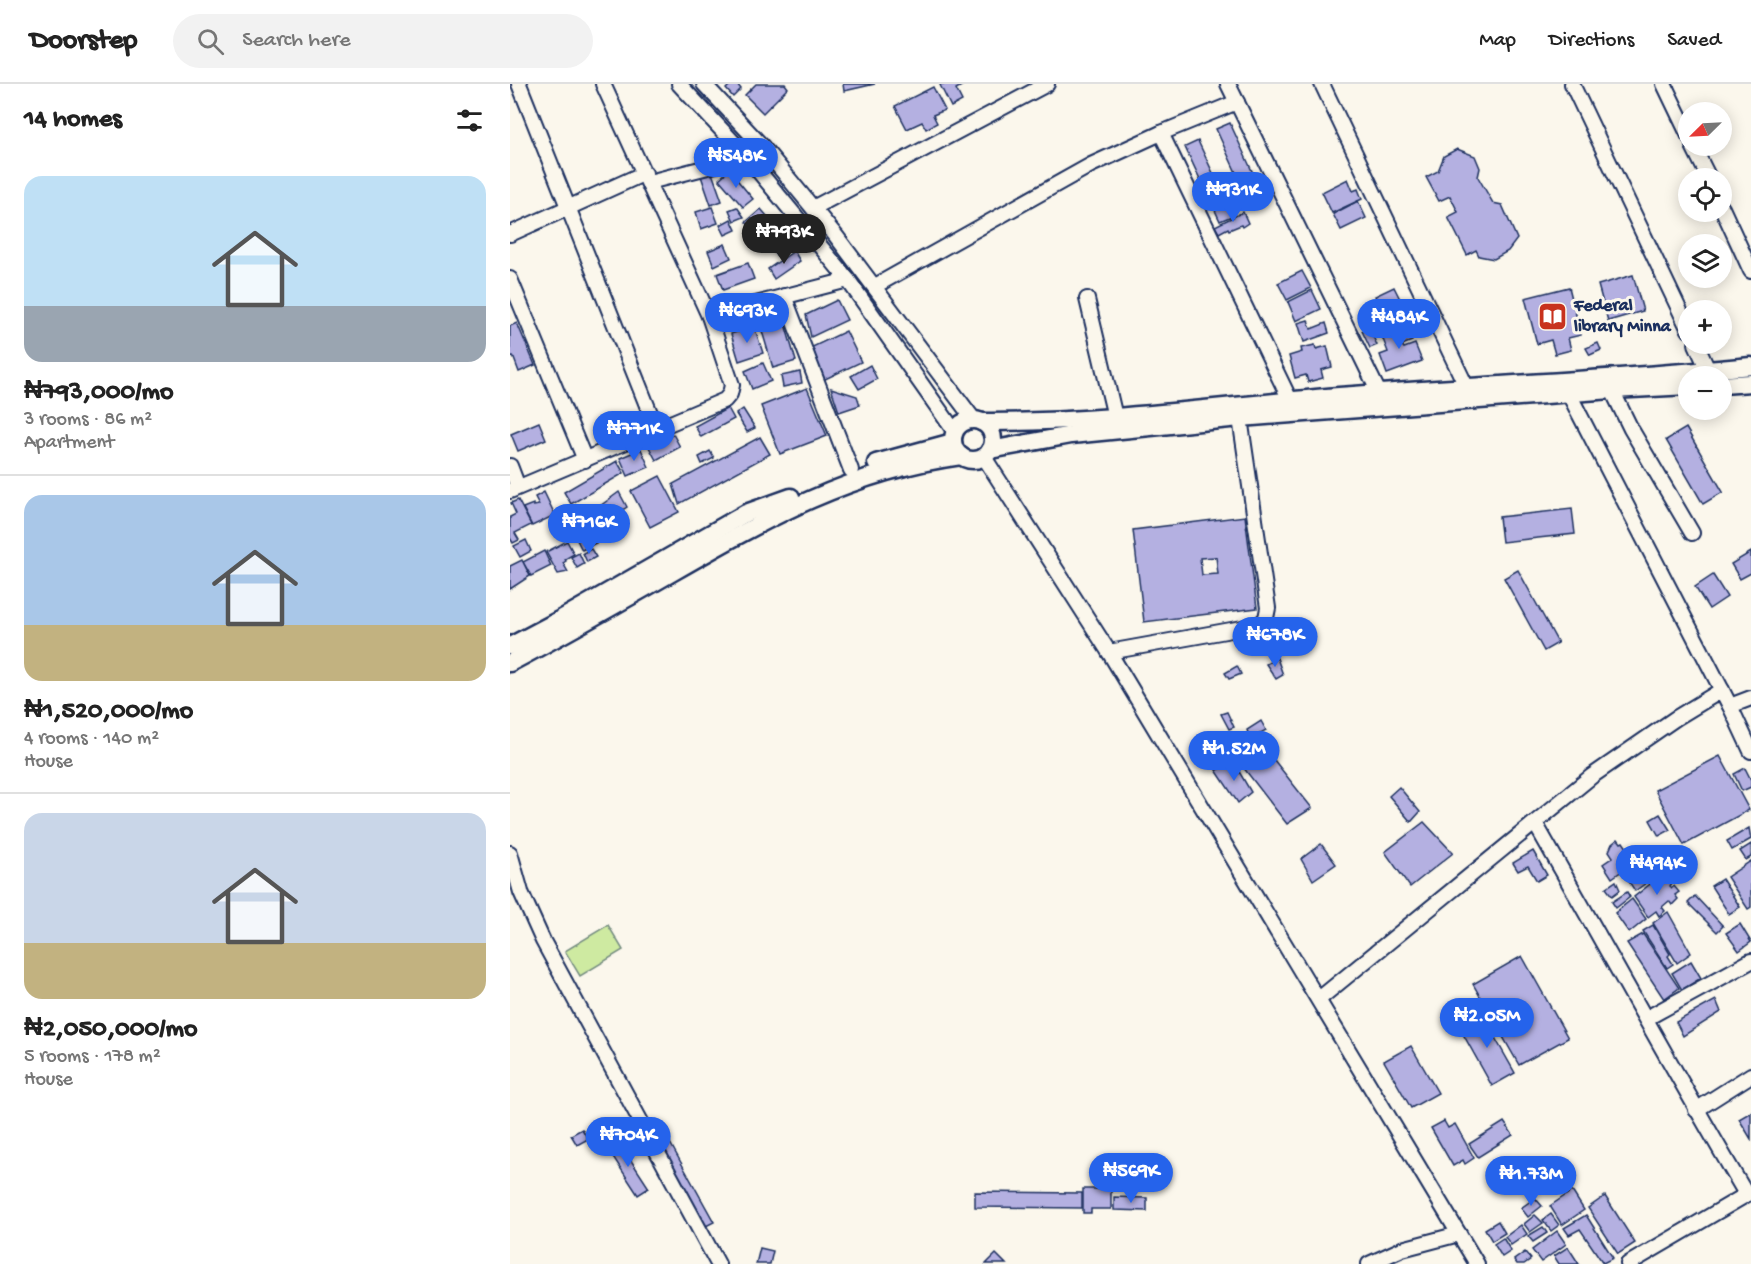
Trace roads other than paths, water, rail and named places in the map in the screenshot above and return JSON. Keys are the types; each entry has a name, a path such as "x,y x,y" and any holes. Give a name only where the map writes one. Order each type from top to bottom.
{"main road":[{"path":"1732,368 1751,366"},
{"path":"1678,372 1290,400 1115,417 978,421 960,425 956,443 968,459 976,460 987,454 1071,435 1240,418 1678,387"},
{"path":"1732,384 1751,383"},
{"path":"978,421 991,431 993,438 987,454"},
{"path":"510,646 560,620 746,513 787,499 851,470 956,443"},
{"path":"510,663 755,525 797,504 843,485 895,469 956,443"}],"street":[{"path":"519,84 656,428"},
{"path":"510,466 514,489 725,399 732,385 709,316 603,84"},
{"path":"679,84 747,157 848,280 956,443"},
{"path":"704,84 761,145 813,208 932,365 978,421"},
{"path":"813,208 1047,84"},
{"path":"1228,84 1379,393"},
{"path":"1322,84 1466,386"},
{"path":"1572,84 1678,307"},
{"path":"1664,84 1678,113"},
{"path":"874,286 1091,165 1237,102"},
{"path":"1161,133 1290,400"},
{"path":"510,234 568,207 647,177 747,157"},
{"path":"1728,222 1751,271"},
{"path":"510,279 585,459"},
{"path":"709,316 848,280"},
{"path":"784,296 851,470"},
{"path":"1087,299 1115,417"},
{"path":"1612,390 1631,429 1692,533"},
{"path":"1569,394 1722,690 1751,751"},
{"path":"1109,652 1259,625 1266,618 1268,608 1240,418"},
{"path":"987,454 1109,652 1226,850 1319,999 1477,1264"},
{"path":"1319,999 1611,762 1722,690"},
{"path":"1730,706 1751,698"},
{"path":"1535,823 1647,1018 1696,1110 1749,1193 1628,1264"},
{"path":"510,853 521,892 543,941 718,1264"},
{"path":"1647,1018 1751,961"},
{"path":"1696,1110 1751,1075"},
{"path":"1369,1264 1402,1249 1459,1234"}],"place":[{"name":"Federal library Minna","path":"1553,316"}]}
